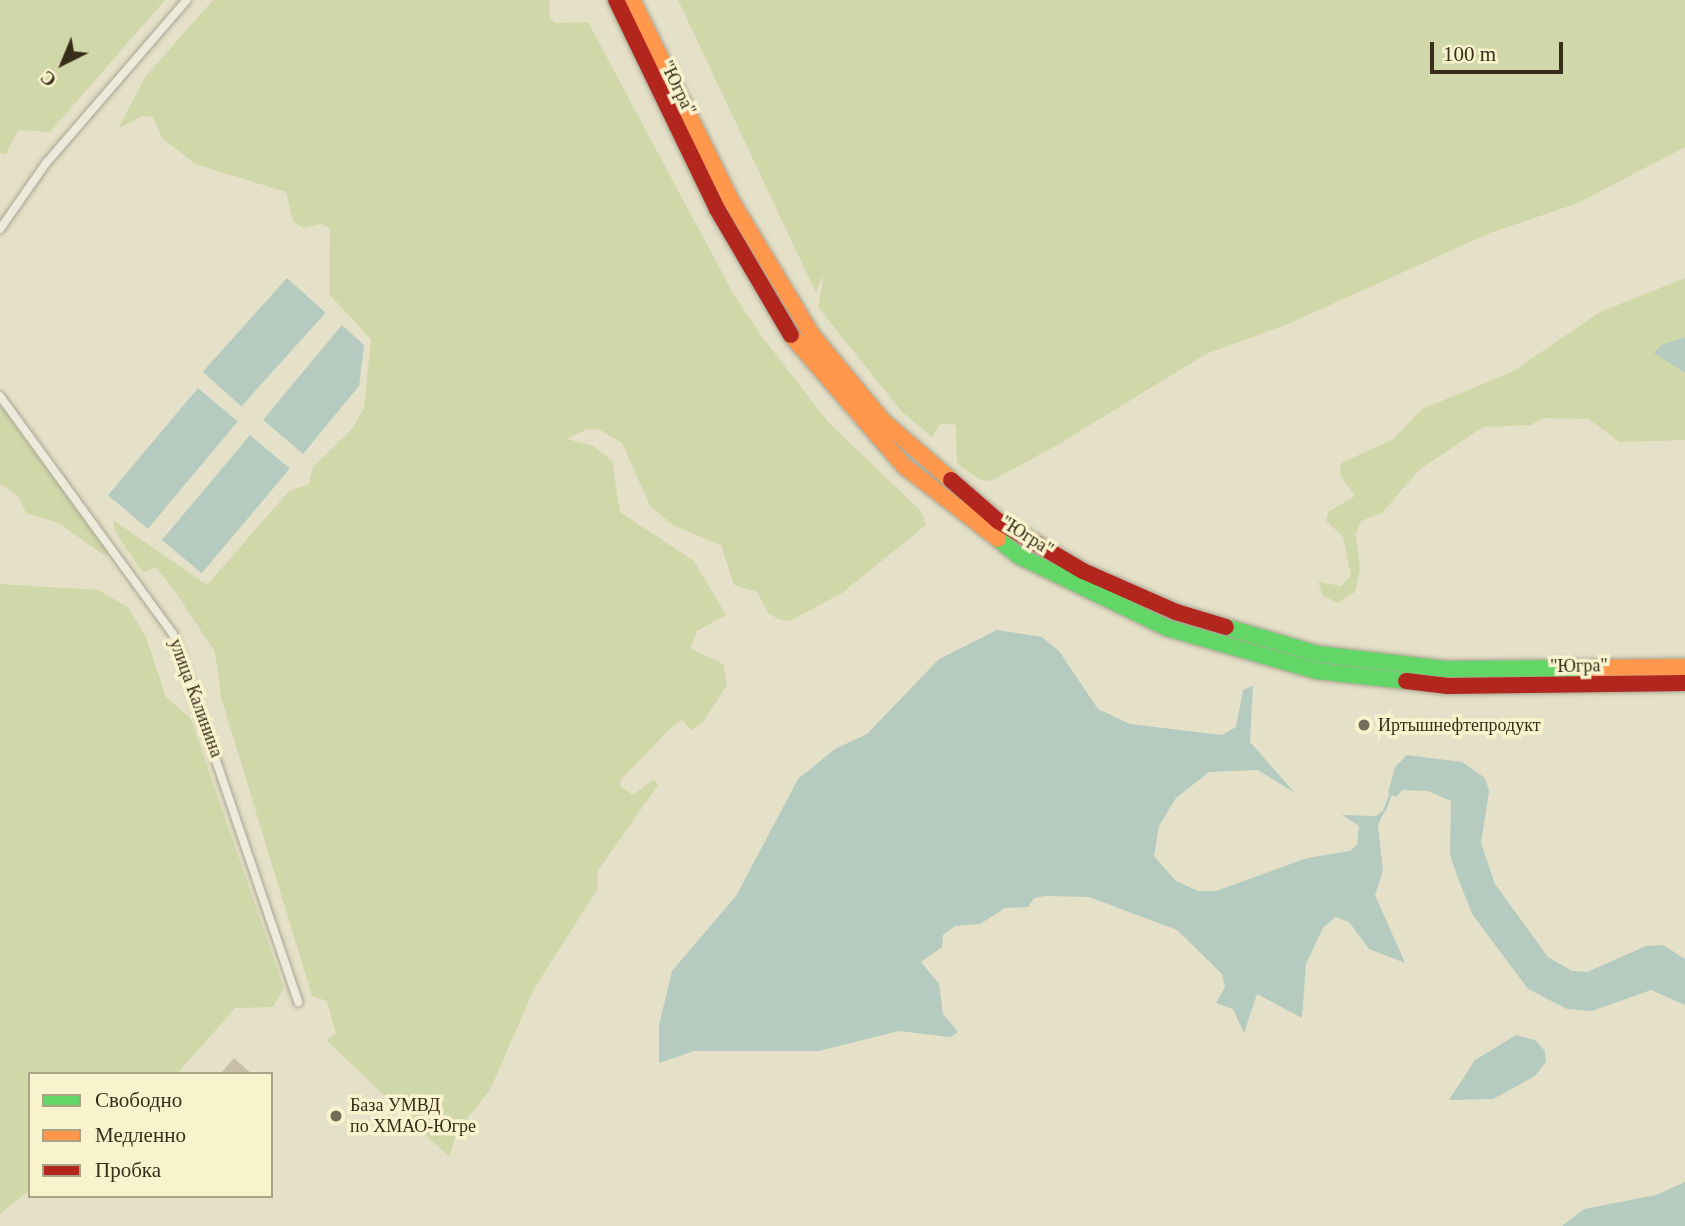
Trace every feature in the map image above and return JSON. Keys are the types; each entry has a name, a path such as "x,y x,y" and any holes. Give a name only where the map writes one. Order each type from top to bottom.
{"highway":[{"name":"\"Югра\"","path":"617,0 722,219 797,345 904,466 1019,556 1167,628 1317,671 1448,685 1685,684"},
{"name":"\"Югра\"","path":"632,0 737,213 811,335 891,429 998,522 1073,565 1166,608 1318,654 1444,668 1685,667"}],"street":[{"path":"0,229 47,162 187,0"},
{"name":"улица Калинина","path":"0,396 173,634 298,1002"}],"green space":[{"path":"0,0 165,0 50,132 18,130 6,154 0,153"},
{"path":"213,0 550,0 549,18 556,23 588,22 733,293 763,338 829,423 921,511 926,525 842,593 790,621 778,619 768,613 757,592 734,585 721,545 674,526 650,506 622,443 600,430 587,429 567,439 593,446 612,461 620,512 694,561 726,615 697,631 690,648 723,664 727,685 704,721 691,730 682,720 677,722 621,779 620,786 633,795 654,779 658,785 597,872 598,888 534,989 490,1090 457,1131 449,1157 326,1040 336,1034 327,1001 312,996 221,697 215,652 172,587 155,567 143,573 114,530 113,520 207,585 289,491 309,484 313,467 352,429 364,408 371,339 329,294 330,228 321,224 303,228 293,221 286,192 195,164 162,138 153,117 142,116 118,129 145,77"},
{"path":"678,0 1685,0 1685,147 1578,203 1490,233 1288,324 1206,354 1059,444 991,481 981,480 957,464 956,425 941,423 932,437 902,412 818,307 824,273 816,293"},
{"path":"1685,278 1685,337 1669,342 1664,357 1685,373 1685,440 1619,442 1589,419 1543,418 1531,425 1483,427 1419,470 1382,513 1361,521 1356,534 1360,570 1355,592 1338,603 1323,596 1318,582 1341,586 1351,575 1343,537 1326,521 1328,512 1355,496 1340,476 1341,463 1392,440 1422,409 1512,372 1600,312"},
{"path":"0,404 107,551 107,557 58,523 26,513 19,497 0,484"},
{"path":"0,584 98,590 128,607 146,637 166,697 191,719 284,988 273,1007 235,1008 179,1072 28,1072 28,1192 0,1214"}],"shaded area":[{"path":"287,278 326,313 241,406 203,372"},
{"path":"342,325 364,345 359,386 303,454 263,420"},
{"path":"1685,337 1685,373 1654,353 1661,345"},
{"path":"198,388 238,421 148,529 108,495"},
{"path":"250,435 290,468 202,573 162,540"},
{"path":"997,630 1042,637 1059,651 1098,709 1130,724 1222,735 1236,727 1243,690 1253,686 1250,742 1295,793 1258,770 1209,772 1176,798 1159,826 1154,856 1176,881 1198,891 1216,891 1307,858 1350,851 1357,845 1359,826 1342,815 1376,816 1386,808 1378,825 1383,871 1375,895 1405,963 1369,949 1349,922 1336,917 1323,928 1306,964 1302,1018 1257,994 1244,1033 1233,1009 1216,1003 1225,987 1222,974 1177,930 1089,897 1045,896 1034,898 1028,907 1005,908 980,924 955,926 943,935 942,947 921,962 939,984 943,1014 958,1032 950,1037 899,1031 819,1051 694,1051 659,1063 659,1025 672,971 736,896 798,779 835,749 867,734 939,659"},
{"path":"1407,755 1462,762 1485,778 1489,791 1481,843 1495,884 1548,957 1572,971 1587,972 1646,946 1663,945 1685,959 1685,1005 1651,990 1592,1011 1567,1009 1528,989 1472,914 1450,855 1451,801 1428,791 1402,790 1396,797 1388,793 1395,767"},
{"path":"1516,1035 1535,1040 1545,1051 1546,1062 1535,1076 1493,1099 1449,1100 1475,1060"},
{"path":"1685,1182 1685,1226 1562,1226 1584,1209 1656,1195"}],"building":[{"path":"234,1058 250,1072 222,1072"}],"waterway":[{"path":"1384,810 1390,794"}],"traffic: fast":[{"path":"998,539 1019,556 1167,628 1317,671 1406,681"},
{"path":"1226,627 1318,654 1445,669 1581,668"}],"traffic: slow":[{"path":"632,0 732,202 812,335 883,421 951,480"},
{"path":"791,335 904,466 998,539"},
{"path":"1581,668 1685,667"}],"traffic: jam":[{"path":"616,0 717,209 791,335"},
{"path":"951,480 998,521 1083,571 1176,612 1226,627"},
{"path":"1406,681 1448,686 1685,683"}],"place":[{"name":"Иртышнефтепродукт","path":"1364,725"},
{"name":"База УМВД по ХМАО-Югре","path":"336,1116"}]}
